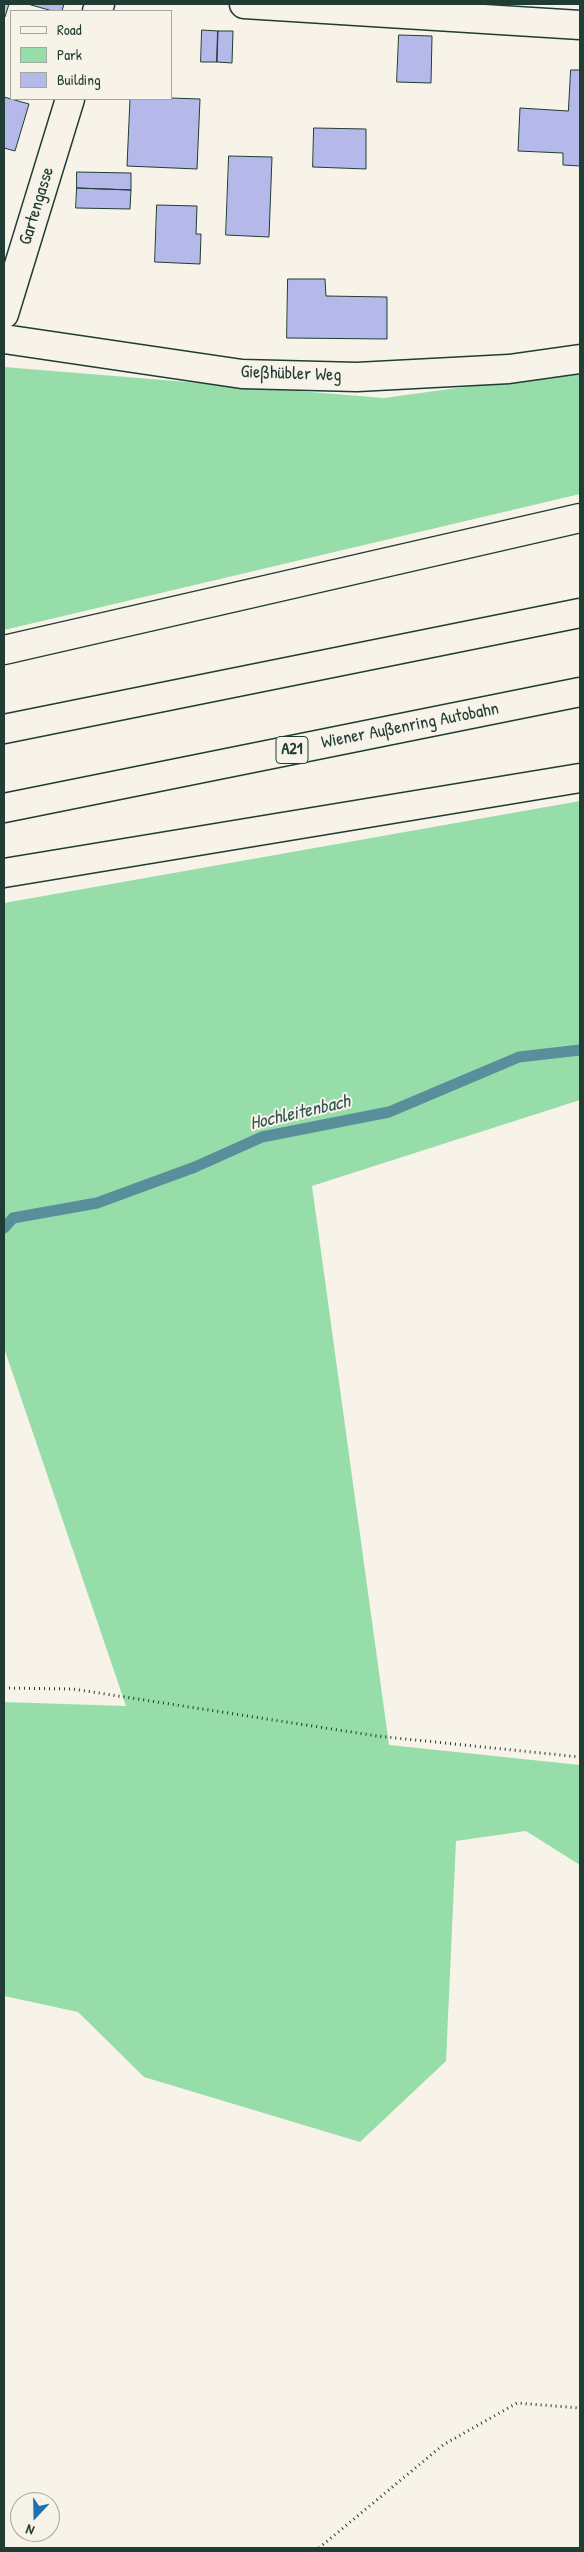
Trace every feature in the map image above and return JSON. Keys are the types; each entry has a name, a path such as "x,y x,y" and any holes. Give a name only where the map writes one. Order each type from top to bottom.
{"main road":[{"path":"244,4 494,11 580,24"},
{"name":"Gartengasse","path":"4,314 70,100"},
{"name":"Gießhübler Weg","path":"4,339 242,374 366,376 508,369 580,359"},
{"path":"4,650 580,518"},
{"path":"4,729 580,613"},
{"name":"Wiener Außenring Autobahn","path":"4,808 580,692"},
{"path":"4,873 580,778"}],"path":[{"path":"4,1688 73,1689 377,1736 580,1757"},
{"path":"319,2548 443,2445 517,2404 580,2408"}],"green space":[{"path":"4,367 384,398 580,371 580,494 4,630"},
{"path":"580,801 580,1100 312,1186 389,1745 580,1765 580,1865 526,1831 456,1841 446,2061 360,2142 144,2077 78,2012 4,1996 4,1702 126,1706 4,1348 4,903"}],"building":[{"path":"4,4 9,4 5,17 4,17"},
{"path":"28,4 64,4 62,10 49,10"},
{"path":"202,30 218,31 217,62 201,62"},
{"path":"218,31 233,31 232,63 217,62"},
{"path":"399,35 432,36 431,83 397,82"},
{"path":"571,70 580,70 580,166 563,165 563,153 518,151 520,108 568,111"},
{"path":"4,97 29,104 15,151 4,148"},
{"path":"200,99 197,169 127,166 130,100"},
{"path":"314,128 366,129 366,169 313,167"},
{"path":"229,156 272,157 269,237 226,235"},
{"path":"77,172 131,173 131,190 77,188"},
{"path":"77,188 131,190 130,209 76,208"},
{"path":"157,205 197,206 196,234 201,234 200,264 155,262"},
{"path":"288,279 325,279 326,296 387,297 387,339 287,338"}],"waterway":[{"name":"Hochleitenbach","path":"4,1228 13,1218 97,1203 195,1167 262,1137 389,1112 519,1057 580,1050"}]}
